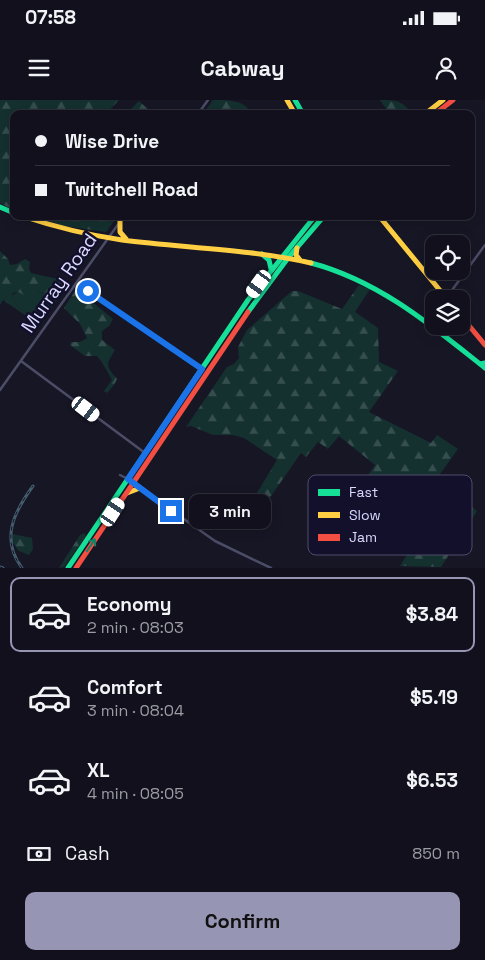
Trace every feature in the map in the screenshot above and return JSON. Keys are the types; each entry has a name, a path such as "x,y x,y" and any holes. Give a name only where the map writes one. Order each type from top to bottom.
{"main road":[{"path":"430,110 443,100"},
{"path":"440,110 453,100"},
{"path":"34,220 58,228 108,237 300,260 334,269 364,281 397,300 425,320"},
{"path":"122,220 120,232 126,239"},
{"path":"68,568 148,455 271,269 312,220"},
{"path":"204,370 297,246 320,220"},
{"path":"381,220 440,290"},
{"path":"297,246 296,254 300,260"},
{"path":"262,254 269,260 271,269"},
{"path":"470,327 485,345"},
{"path":"444,335 483,365"},
{"path":"76,568 126,494 130,481"},
{"path":"126,494 140,488"}],"street":[{"name":"Murray Road","path":"0,390 121,220"},
{"path":"453,290 485,245"},
{"path":"77,282 204,370"},
{"path":"21,361 148,455"},
{"path":"120,475 220,544 271,568"}],"green space":[{"path":"0,100 119,100 110,110 10,110 10,208 0,203"},
{"path":"213,100 239,103 247,107 248,110 206,110"},
{"path":"380,100 396,101 403,104 409,110 387,110"},
{"path":"139,101 149,110 130,110"},
{"path":"46,220 115,220 106,232 64,226"},
{"path":"0,251 8,259 10,265 17,264 25,259 30,262 29,269 31,273 66,281 71,284 47,298 38,291 28,297 18,292 13,293 12,295 18,307 36,320 35,322 3,300 0,305"},
{"path":"359,285 370,289 355,312 378,328 379,362 398,371 369,412 431,443 437,435 458,449 439,475 368,475 375,465 339,436 328,449 318,442 306,457 301,453 253,522 244,514 277,460 244,438 233,435 213,435 191,426 186,427 227,367 234,364 239,358 238,347 247,330 292,291 298,291 342,309"},
{"path":"78,289 89,295 91,301 113,319 109,326 102,331 102,340 115,350 108,365 110,371 117,379 107,393 104,391 112,380 97,356 85,356 70,345 71,342 80,342 87,338 80,324 64,308"},
{"path":"64,290 41,323 18,307 12,295 18,292 22,294 38,291 49,297 56,291"},
{"path":"472,507 477,511 472,519"},
{"path":"84,533 86,536 64,567 59,568 80,535"},
{"path":"12,534 32,538 33,549 29,555 19,551 10,539"},
{"path":"407,555 449,555 441,567 400,566"}],"railway":[{"path":"22,568 15,557 12,547 12,526 20,506 33,486"}],"traffic: fast":[{"path":"295,100 301,110"},
{"path":"0,207 10,211"},
{"path":"68,568 248,300 312,220"},
{"path":"248,312 288,258 321,220"},
{"path":"262,254 269,260 271,269"},
{"path":"311,263 336,271 382,293 445,336 485,368"},
{"path":"480,364 485,363"}],"traffic: slow":[{"path":"287,100 293,110"},
{"path":"430,110 443,100"},
{"path":"34,220 109,238 241,252 311,263"},
{"path":"382,220 440,290"},
{"path":"120,221 120,232 126,239"},
{"path":"297,248 296,255 300,260"},
{"path":"127,493 140,488"}],"traffic: jam":[{"path":"440,110 453,100"},
{"path":"76,568 248,312"},
{"path":"470,327 485,345"}],"route":[{"path":"88,291 202,369 128,479 171,511"}]}
